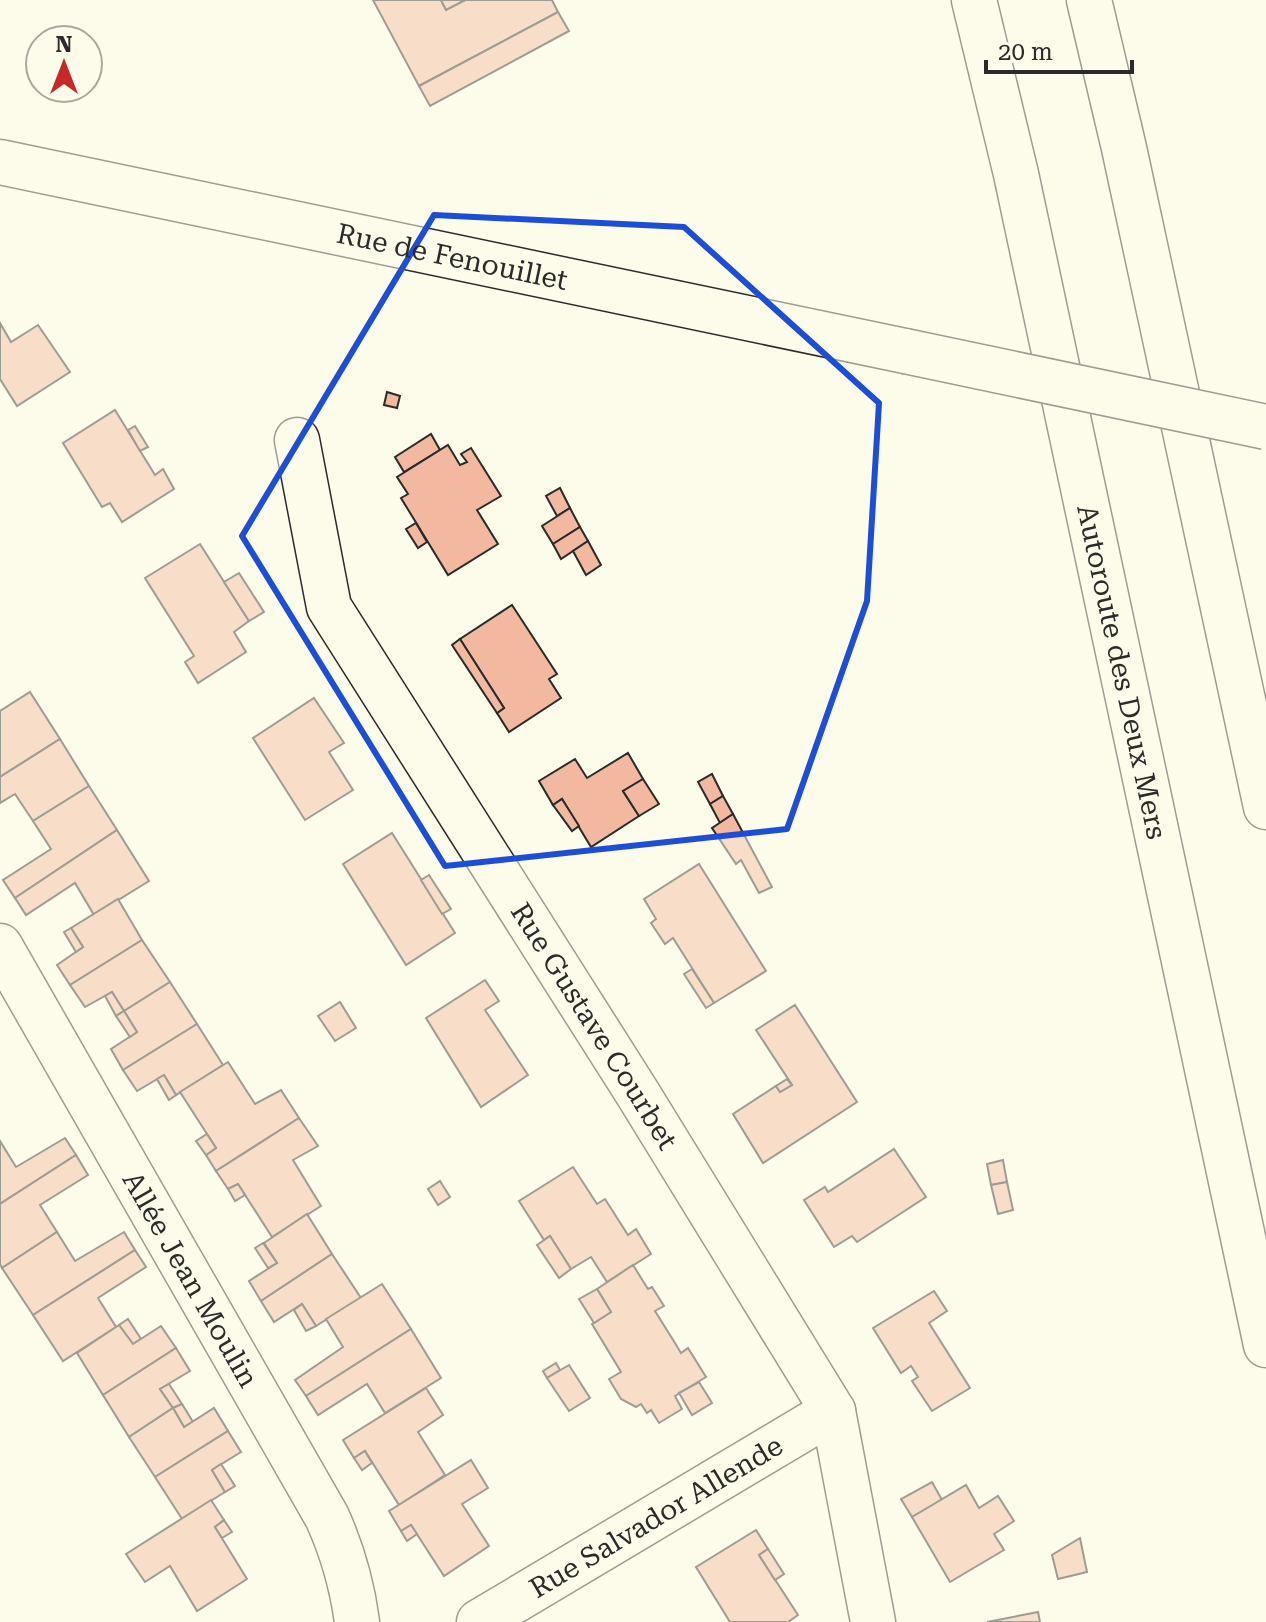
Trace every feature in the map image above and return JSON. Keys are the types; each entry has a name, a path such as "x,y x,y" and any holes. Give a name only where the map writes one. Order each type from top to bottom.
{"main road":[{"name":"Autoroute des Deux Mers","path":"974,0 1023,205 1266,1345"},
{"path":"1089,0 1124,148 1266,807"},
{"name":"Rue de Fenouillet","path":"0,162 1266,427"},
{"name":"Rue Gustave Courbet","path":"297,440 329,607 638,1094 833,1411 873,1622"},
{"name":"Allée Jean Moulin","path":"0,946 327,1517 352,1582 357,1622"},
{"name":"Rue Salvador Allende","path":"479,1622 833,1411"}],"highlighted area":[{"path":"434,215 684,227 879,403 867,601 787,829 445,866 242,536"}],"building":[{"path":"373,0 441,0 446,10 465,0 552,0 558,12 419,86"},
{"path":"441,0 465,0 446,10"},
{"path":"558,12 569,31 430,106 419,86"},
{"path":"0,323 11,342 38,325 70,372 17,406 0,379"},
{"path":"387,392 400,396 397,408 384,405"},
{"path":"115,410 155,475 163,469 174,489 122,522 110,503 102,507 63,443"},
{"path":"135,426 148,447 140,451 128,430"},
{"path":"431,434 440,450 404,472 395,457"},
{"path":"448,445 460,465 467,462 461,454 471,448 501,496 477,510 498,544 448,575 401,498 408,494 397,477"},
{"path":"560,488 570,508 557,516 546,496"},
{"path":"570,508 580,527 553,544 542,526"},
{"path":"416,523 427,542 418,548 406,529"},
{"path":"580,527 588,541 561,559 553,544"},
{"path":"588,541 601,565 586,575 573,551"},
{"path":"200,544 249,621 234,632 246,652 198,683 185,662 194,656 145,578"},
{"path":"239,573 264,612 249,621 224,582"},
{"path":"512,605 557,674 549,679 561,698 509,732 497,713 504,708 460,639"},
{"path":"460,639 504,708 497,713 452,645"},
{"path":"30,692 60,739 0,777 0,711"},
{"path":"314,698 344,743 329,752 353,790 305,820 253,738"},
{"path":"60,739 89,786 33,821 15,794 0,803 0,777"},
{"path":"628,753 643,779 623,791 639,816 591,847 562,799 553,805 539,781 575,759 587,778"},
{"path":"712,774 723,796 710,804 698,782"},
{"path":"643,779 659,804 639,816 623,791"},
{"path":"89,786 117,830 15,898 3,880 51,849 33,821"},
{"path":"723,796 733,814 720,823 710,804"},
{"path":"562,799 579,826 572,831 553,805"},
{"path":"733,814 772,887 759,893 741,860 736,864 712,828"},
{"path":"117,830 149,881 94,915 75,883 26,915 15,898"},
{"path":"392,833 455,933 406,965 343,864"},
{"path":"699,864 766,971 714,1003 673,938 665,944 651,923 656,919 644,899"},
{"path":"429,875 451,909 442,914 421,880"},
{"path":"118,899 142,940 70,985 57,965 83,947 71,928"},
{"path":"71,928 83,947 76,952 64,932"},
{"path":"142,940 170,982 124,1011 112,992 85,1007 70,985"},
{"path":"692,969 714,1003 706,1008 684,974"},
{"path":"485,980 499,1001 485,1010 528,1075 481,1107 426,1018"},
{"path":"170,982 197,1024 123,1070 111,1049 137,1032 124,1011"},
{"path":"112,992 124,1011 116,1016 105,996"},
{"path":"340,1002 356,1028 335,1041 318,1016"},
{"path":"795,1005 857,1102 763,1163 733,1114 776,1086 780,1092 792,1085 756,1030"},
{"path":"124,1011 137,1032 130,1037 116,1016"},
{"path":"197,1024 223,1065 176,1095 164,1075 137,1091 123,1070"},
{"path":"228,1062 255,1104 281,1090 299,1118 216,1171 206,1155 216,1148 180,1092"},
{"path":"164,1075 176,1095 169,1100 157,1079"},
{"path":"787,1079 792,1085 780,1092 776,1086"},
{"path":"299,1118 318,1146 293,1160 321,1206 272,1237 238,1184 228,1189 216,1171"},
{"path":"207,1134 216,1148 206,1155 196,1141"},
{"path":"65,1138 76,1155 0,1204 0,1141 16,1167"},
{"path":"894,1149 926,1197 857,1242 852,1236 834,1247 804,1200 825,1187 828,1192"},
{"path":"76,1155 88,1175 40,1205 57,1232 2,1268 0,1204"},
{"path":"1003,1160 1007,1182 991,1185 987,1164"},
{"path":"573,1167 597,1204 605,1199 628,1235 636,1229 651,1254 607,1282 591,1257 571,1269 550,1236 544,1240 519,1201"},
{"path":"440,1181 450,1197 438,1205 428,1189"},
{"path":"1007,1182 1013,1210 998,1214 991,1185"},
{"path":"238,1184 245,1195 235,1201 228,1189"},
{"path":"307,1214 332,1254 261,1301 249,1281 277,1263 264,1243"},
{"path":"57,1232 75,1261 124,1232 135,1250 33,1315 2,1268"},
{"path":"550,1236 571,1269 559,1278 537,1245"},
{"path":"263,1243 277,1263 268,1268 255,1248"},
{"path":"135,1250 146,1267 98,1298 116,1327 63,1361 33,1315"},
{"path":"332,1254 361,1298 316,1326 302,1304 274,1322 261,1301"},
{"path":"633,1265 648,1289 652,1287 664,1306 655,1311 681,1353 688,1348 706,1377 675,1396 682,1409 659,1423 651,1410 647,1413 641,1404 636,1407 621,1399 609,1379 621,1372 592,1324 611,1312 597,1289"},
{"path":"382,1284 411,1329 306,1396 295,1380 343,1347 326,1319"},
{"path":"597,1289 611,1312 594,1323 579,1299"},
{"path":"934,1291 947,1311 929,1323 970,1388 932,1411 912,1381 918,1377 911,1366 901,1373 873,1328"},
{"path":"302,1304 316,1326 306,1331 294,1310"},
{"path":"128,1319 141,1339 133,1344 119,1325"},
{"path":"119,1325 133,1344 161,1326 176,1348 103,1395 77,1353"},
{"path":"411,1329 441,1378 385,1413 367,1384 318,1415 306,1396"},
{"path":"176,1348 190,1371 160,1389 173,1408 129,1437 103,1395"},
{"path":"556,1363 560,1370 547,1378 543,1371"},
{"path":"569,1365 590,1398 569,1411 547,1378"},
{"path":"699,1382 712,1403 692,1415 679,1393"},
{"path":"169,1384 182,1404 173,1408 160,1389"},
{"path":"426,1388 443,1415 418,1432 445,1475 399,1505 365,1451 354,1458 343,1440"},
{"path":"182,1404 193,1422 184,1427 173,1408"},
{"path":"173,1408 184,1427 214,1408 228,1431 155,1477 129,1437"},
{"path":"228,1431 241,1452 212,1470 225,1492 182,1519 155,1477"},
{"path":"365,1451 372,1463 362,1470 354,1458"},
{"path":"471,1460 488,1488 462,1504 489,1546 444,1576 411,1525 401,1531 389,1511"},
{"path":"221,1464 235,1486 225,1492 212,1470"},
{"path":"932,1482 942,1500 912,1517 901,1499"},
{"path":"966,1485 979,1508 998,1496 1014,1521 994,1534 1004,1550 950,1582 912,1517"},
{"path":"211,1500 224,1520 215,1527 247,1579 197,1611 170,1566 145,1582 126,1554"},
{"path":"224,1520 232,1532 222,1538 215,1527"},
{"path":"411,1525 417,1534 407,1541 401,1531"},
{"path":"756,1530 768,1549 759,1555 798,1615 788,1622 730,1622 696,1567"},
{"path":"1080,1538 1087,1572 1058,1579 1052,1555"},
{"path":"768,1549 784,1574 775,1580 759,1555"},
{"path":"1038,1612 1040,1622 987,1622"}]}
